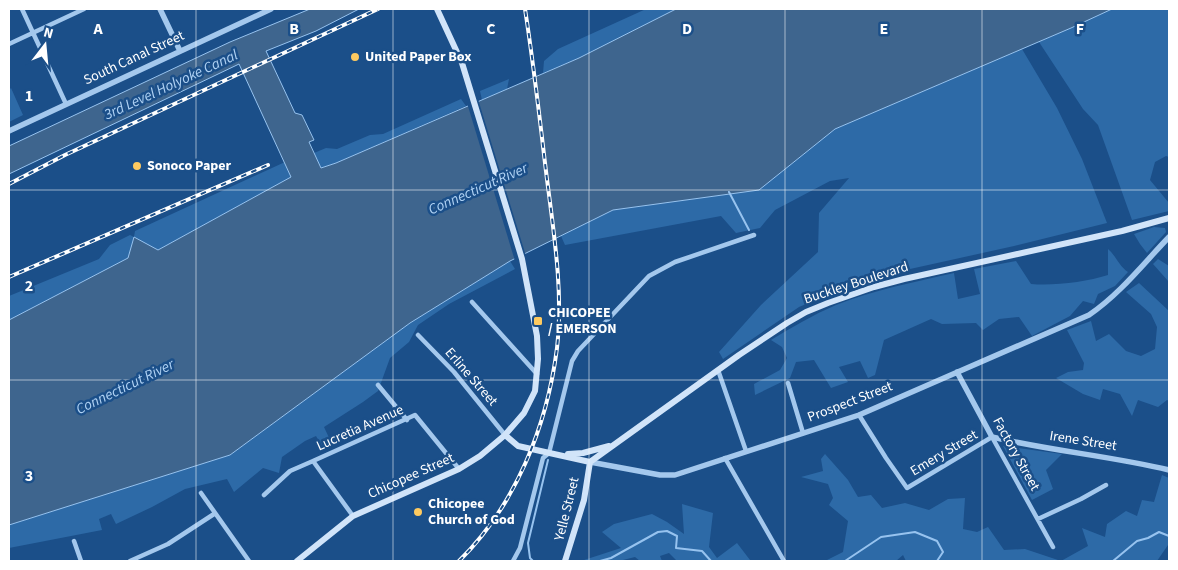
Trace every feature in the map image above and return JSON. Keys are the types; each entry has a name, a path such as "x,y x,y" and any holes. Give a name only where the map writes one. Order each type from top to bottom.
{"main road":[{"name":"Chicopee Street","path":"297,561 353,516 459,469 480,456 506,435 524,413 535,391 538,359 537,336 522,260 462,63 438,9"},
{"name":"Buckley Boulevard","path":"590,462 767,335 806,312 874,287 1122,231 1169,218"},
{"name":"Prospect Street","path":"506,435 518,446 590,462"},
{"path":"557,455 583,453 617,443"},
{"name":"Yelle Street","path":"565,561 584,500 590,462"}],"street":[{"path":"22,9 66,104"},
{"path":"9,44 84,9"},
{"path":"160,9 180,51"},
{"name":"South Canal Street","path":"9,131 271,9"},
{"path":"513,561 520,548 543,458 549,453 572,361 578,351 649,276 661,269 754,235"},
{"name":"Prospect Street","path":"590,462 669,476 858,414 1089,315 1103,306 1121,290 1169,237"},
{"path":"472,302 537,374"},
{"name":"Erline Street","path":"418,335 454,372 506,435"},
{"path":"718,370 746,451"},
{"name":"Factory Street","path":"958,372 1053,547"},
{"path":"788,383 803,433"},
{"path":"378,385 407,420"},
{"name":"Emery Street","path":"858,414 907,488 992,437"},
{"name":"Lucretia Avenue","path":"264,495 290,471 342,446 415,415 459,469"},
{"name":"Irene Street","path":"992,437 1042,448 1139,463 1169,470"},
{"path":"725,458 784,561"},
{"path":"313,461 353,516"},
{"path":"1038,519 1106,485"},
{"path":"201,493 249,561"},
{"path":"130,561 168,544 214,514"},
{"path":"74,541 80,561"}],"shaded area":[{"path":"646,9 676,9 579,58 543,73 544,61 558,49"},
{"path":"1112,9 1169,9 1169,157 1166,156 1155,162 1150,180 1169,203 1169,211 1132,220 1098,125 1083,109 1039,42"},
{"path":"1022,49 1057,108 1082,159 1107,223 901,271 834,292 799,307 723,359 719,352 761,305 818,252 819,213 849,178 830,181 775,210 760,228 736,233 721,216 565,245 561,236 613,210 759,190 835,129"},
{"path":"509,79 507,89 482,100 480,91"},
{"path":"11,88 23,115 9,122 9,90"},
{"path":"461,99 466,106 336,163 321,168 314,153 326,148 337,149 370,135 383,134"},
{"path":"285,162 292,177 158,250 128,258 9,320 9,296 99,259 110,245 130,235 134,237 135,231"},
{"path":"1154,227 1165,228 1166,232 1147,253 1134,234"},
{"path":"1108,249 1128,272 1115,286 1098,294 1094,304 1083,301 1070,316 1032,336 1019,317 999,319 983,330 976,323 942,324 931,319 884,340 875,375 868,378 860,361 839,367 848,382 831,388 814,360 796,362 790,378 755,395 754,384 780,370 787,358 782,347 771,340 803,321 836,305 879,291 954,273 958,299 980,294 974,269 1016,261 1031,284 1060,284 1090,280 1108,275"},
{"path":"1158,259 1169,266 1169,282 1153,264"},
{"path":"510,261 515,269 449,304 418,325 409,342 390,358 378,391 324,427 331,442 323,448 316,436 305,441 282,457 279,473 263,468 234,492 227,479 185,489 116,524 111,514 99,519 102,530 9,548 9,525 230,455 410,323"},
{"path":"1139,283 1169,311 1169,401 1167,400 1158,407 1138,400 1132,416 1120,394 1103,389 1100,400 1083,394 1056,378 1068,372 1083,370 1084,363 1067,330 1091,321 1096,341 1109,334 1126,351 1141,356 1155,349 1157,327 1151,314 1126,292"},
{"path":"1003,446 1062,454 1046,470 1053,489 1032,500"},
{"path":"825,454 848,480 858,497 871,495 882,508 905,503 929,510 948,499 965,498 963,529 977,532 988,527 1004,550 1025,549 1061,561 906,561 903,555 896,561 825,561 843,552 848,521 829,505 833,498 828,484 801,477 823,471 821,459"},
{"path":"1162,475 1169,478 1168,545 1157,561 1061,561 1088,546 1082,528 1105,537 1107,524 1126,511 1137,516 1142,500 1154,502"},
{"path":"682,504 713,513 709,547 717,558 737,543 750,560 677,561 669,553 660,556 662,561 640,561 635,557 619,561 581,561 621,548 602,532 614,524 652,514 684,534"}],"water":[{"path":"310,9 359,9 316,31 266,51 295,113 302,115 314,140 309,142 321,168 579,58 676,9 1112,9 835,129 759,190 613,210 510,261 410,323 230,455 9,525 9,320 128,258 134,237 158,250 291,177 239,64 9,174 9,146 230,42"}],"pier":[{"path":"478,99 526,256 515,261 467,103"}],"waterway":[{"path":"729,192 749,230"},
{"path":"533,561 530,558 528,543 548,460"},
{"path":"600,561 611,558 658,532 667,531 677,536 676,548 702,551 711,561"},
{"path":"845,561 881,537 915,532 937,541 943,552 937,561"},
{"path":"1113,561 1137,541 1159,532 1169,536"}],"railway":[{"path":"9,184 65,155 378,9"},
{"path":"459,561 497,516 525,464 545,407 557,348 559,302 556,255 525,9"},
{"path":"9,277 268,165"}],"place":[{"name":"United Paper Box","path":"355,57"},
{"name":"Sonoco Paper","path":"137,166"},
{"name":"CHICOPEE / EMERSON","path":"538,321"},
{"name":"Chicopee Church of God","path":"418,512"}],"water label":[{"name":"3rd Level Holyoke Canal","path":"171,85"},
{"name":"Connecticut River","path":"478,189"},
{"name":"Connecticut River","path":"125,387"}]}
